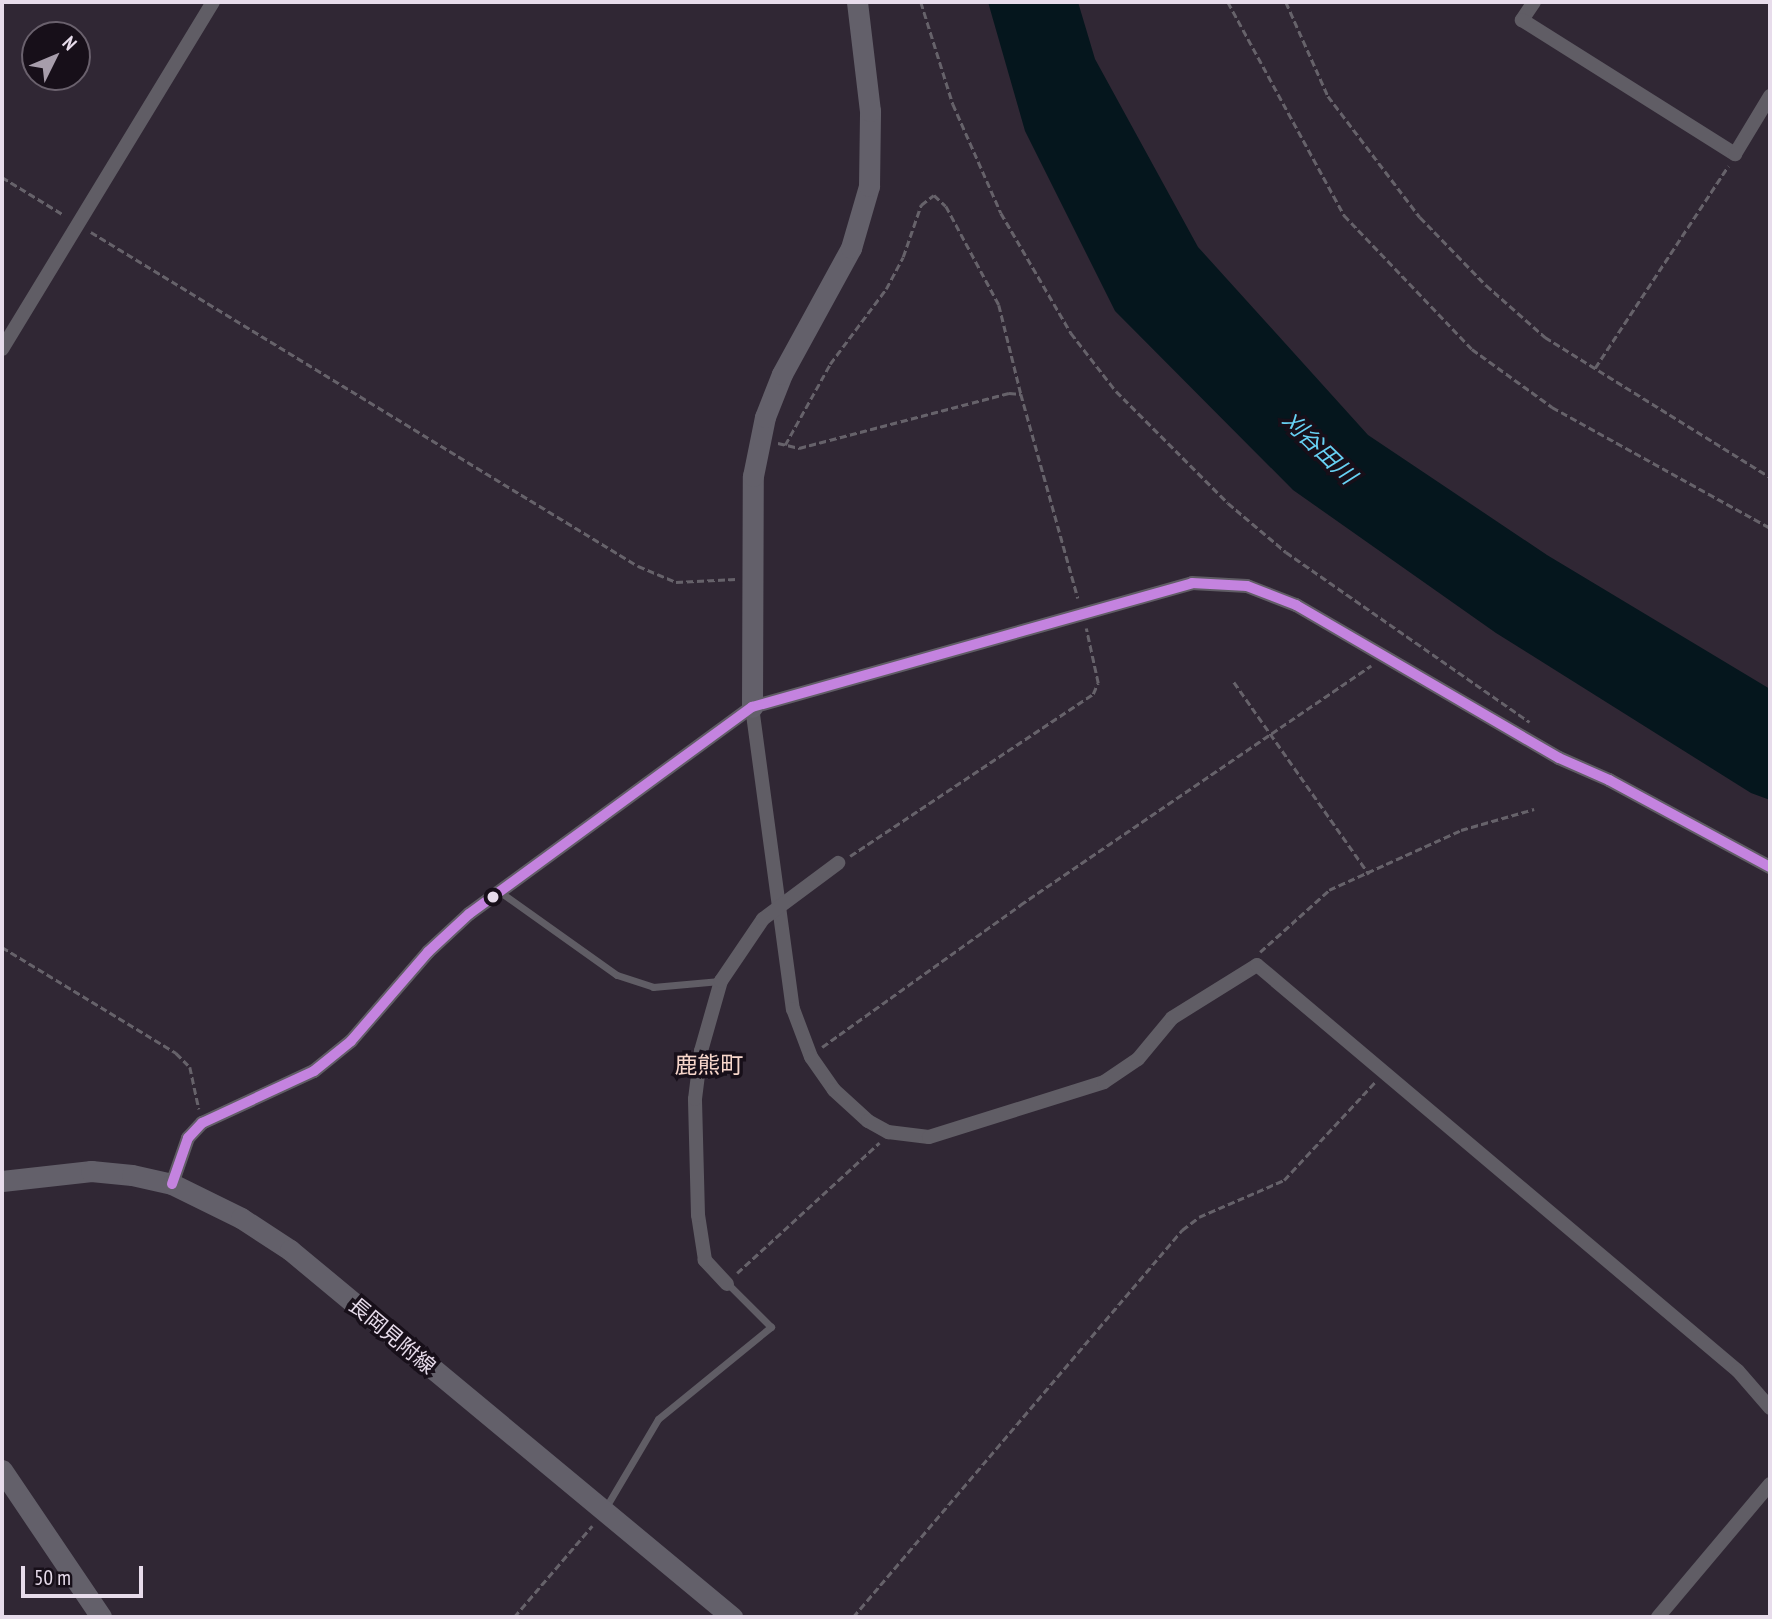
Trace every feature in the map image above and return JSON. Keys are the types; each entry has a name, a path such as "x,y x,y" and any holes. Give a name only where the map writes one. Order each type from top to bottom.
{"main road":[{"path":"752,707 752,475 760,439 782,374 851,248 869,186 871,124 857,2"},
{"name":"長岡見附線","path":"2,1181 91,1171 172,1184 218,1205 290,1250 602,1514 732,1617"},
{"path":"2,1470 101,1617"}],"street":[{"path":"2,349 214,2"},
{"path":"1534,2 1522,20 1735,155 1770,96"},
{"path":"172,1184 188,1138 202,1123 314,1071 352,1041 428,952 500,892 752,707 1192,583 1247,586 1296,605 1559,758 1609,780 1770,867"},
{"path":"752,707 793,1009 811,1057 851,1107 888,1132 929,1137 1104,1082 1138,1059 1172,1017 1257,965 1738,1371 1770,1408"},
{"path":"727,1284 705,1260 702,1243 695,1110 701,1051 721,981 778,905 838,863"},
{"path":"1658,1617 1770,1484"}],"lane":[{"path":"500,892 617,975 653,987 721,981"},
{"path":"602,1514 657,1419 771,1327 727,1284"}],"path":[{"path":"921,2 953,104 1001,213 1071,333 1116,391 1228,503 1286,552 1536,726"},
{"path":"1228,2 1344,215 1472,349 1552,407 1770,528"},
{"path":"1286,2 1328,96 1420,217 1545,337 1770,477"},
{"path":"1595,368 1735,155"},
{"path":"2,177 638,566 676,582 750,579"},
{"path":"785,445 830,364 886,289 903,257 921,205 934,195 946,206 999,305 1021,394 1083,614 1098,682 1093,694 838,863"},
{"path":"760,439 799,448 1009,393 1021,394"},
{"path":"811,1057 1020,905 1382,657"},
{"path":"1234,682 1370,874"},
{"path":"1257,965 1267,942 1329,890 1370,874 1461,830 1534,809"},
{"path":"2,947 176,1053 190,1067 202,1123"},
{"path":"853,1617 1182,1230 1199,1217 1284,1180 1384,1072"},
{"path":"727,1284 888,1132"},
{"path":"514,1617 602,1514"}],"water":[{"name":"刈谷田川","path":"988,2 1078,2 1095,59 1198,247 1368,435 1547,555 1770,689 1770,800 1751,793 1496,633 1293,490 1115,311 1025,131"}],"transit line":[{"path":"172,1184 188,1138 202,1123 314,1071 351,1041 428,952 469,914 752,707 1192,583 1247,586 1296,605 1559,758 1609,780 1770,867"}],"district":[{"name":"鹿熊町","path":"709,1065"}]}
